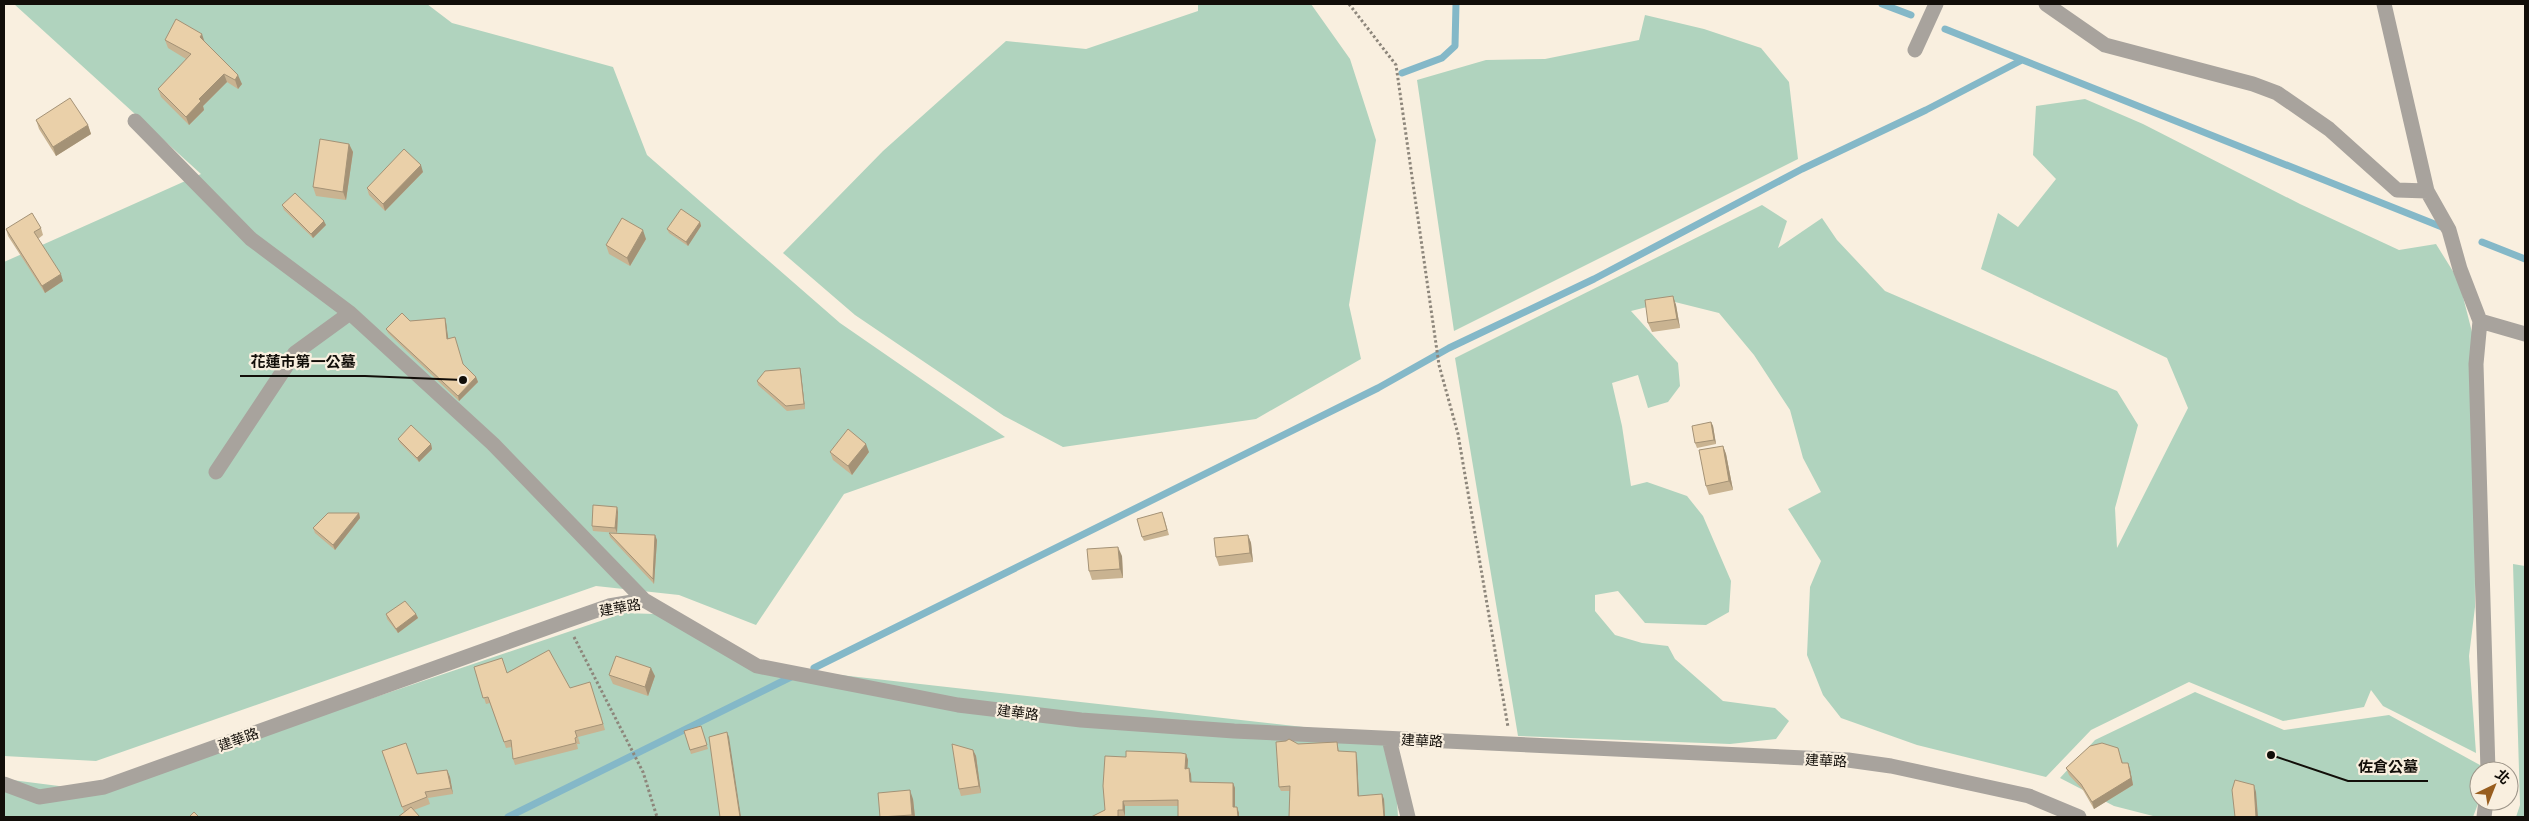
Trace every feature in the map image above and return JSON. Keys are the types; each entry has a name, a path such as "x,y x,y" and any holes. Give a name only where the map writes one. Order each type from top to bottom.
{"street":[{"path":"1915,50 1936,4"},
{"path":"2046,4 2105,45 2253,84 2277,93 2329,129 2397,190 2427,191"},
{"path":"2384,4 2427,191 2449,230 2460,269 2480,321 2476,364 2488,761"},
{"path":"135,121 250,240 350,312 493,444 644,600"},
{"path":"216,472 295,353 350,312"},
{"path":"2480,321 2525,334"},
{"name":"建華路","path":"4,784 39,797 104,787 609,606 644,600 757,666 958,705 1081,720 1511,745 1848,760 1891,766 2029,796 2079,817"},
{"path":"1389,738 1408,817"}],"path":[{"path":"1349,4 1396,65 1439,365 1458,434 1511,745"},
{"path":"566,621 640,764 657,817"}],"green space":[{"path":"14,4 427,4 452,23 613,67 647,155 840,323 1005,437 844,494 756,625 679,595 596,586 96,761 4,756 4,262 201,174"},
{"path":"1198,4 1311,4 1350,59 1376,140 1349,305 1361,359 1256,419 1063,447 1004,416 855,315 783,253 883,151 1006,41 1086,49 1198,11"},
{"path":"1645,15 1704,29 1761,48 1789,82 1798,159 1454,331 1417,80 1486,60 1545,59 1639,40"},
{"path":"2085,99 2143,124 2300,204 2399,250 2436,244 2459,281 2474,340 2475,607 2469,656 2476,753 2383,706 2371,690 2364,707 2283,721 2189,682 2091,730 2046,777 1917,745 1841,718 1823,695 1807,655 1810,587 1821,561 1788,509 1821,492 1803,458 1790,410 1754,355 1719,313 1671,301 1631,311 1678,363 1680,386 1668,402 1648,408 1638,375 1612,383 1622,426 1631,486 1647,482 1687,496 1703,516 1731,581 1729,612 1706,625 1645,623 1618,591 1595,595 1595,611 1615,635 1642,643 1668,646 1675,659 1723,701 1775,708 1789,721 1776,739 1730,744 1518,736 1455,358 1762,205 1787,221 1778,248 1822,218 1837,240 1885,291 2117,391 2138,425 2115,508 2117,548 2188,408 2167,358 1981,269 1998,213 2018,227 2056,179 2033,155 2036,106"},
{"path":"2513,564 2525,566 2525,817 2516,817 2520,805"},
{"path":"624,613 655,614 778,668 1393,737 1398,817 4,817 4,779 98,791"},
{"path":"2195,692 2284,730 2389,715 2473,761 2469,761 2469,811 2475,811 2473,817 2157,817 2114,806 2060,778 2095,740"}],"building":[{"path":"176,19 202,34 200,37 238,75 235,80 224,74 199,99 201,101 186,117 158,89 191,54 165,40"},
{"path":"70,98 88,125 53,147 36,120"},
{"path":"320,139 349,144 343,192 313,187"},
{"path":"404,149 421,165 383,204 367,188"},
{"path":"295,193 324,221 311,234 282,205"},
{"path":"681,209 700,222 686,242 667,229"},
{"path":"32,213 41,228 34,232 61,274 42,286 6,229"},
{"path":"622,218 643,230 627,258 606,245"},
{"path":"1673,296 1677,319 1648,323 1645,300"},
{"path":"402,313 410,321 445,318 447,339 455,337 463,364 476,377 458,396 386,329"},
{"path":"800,368 804,404 786,406 757,381 765,371"},
{"path":"1711,422 1714,440 1695,443 1692,426"},
{"path":"411,425 431,444 417,458 398,439"},
{"path":"848,429 866,444 848,466 830,452"},
{"path":"1723,446 1729,481 1706,486 1699,450"},
{"path":"593,505 617,507 615,528 592,526"},
{"path":"1162,512 1167,530 1142,537 1137,519"},
{"path":"328,513 359,513 333,545 313,528"},
{"path":"609,533 655,535 653,579"},
{"path":"1248,535 1250,553 1216,557 1214,538"},
{"path":"1118,547 1120,569 1089,571 1087,549"},
{"path":"405,601 416,614 396,629 386,614"},
{"path":"549,650 570,688 590,682 603,724 575,731 576,743 513,759 511,740 504,742 488,697 483,698 474,667 502,658 507,673"},
{"path":"616,656 651,668 645,687 609,675"},
{"path":"701,726 707,745 690,750 684,731"},
{"path":"727,732 740,817 720,817 709,737"},
{"path":"1289,739 1298,744 1337,742 1338,751 1356,752 1358,796 1382,794 1384,817 1289,817 1290,786 1279,787 1276,742"},
{"path":"406,743 417,774 447,770 451,788 425,792 427,797 402,807 382,751"},
{"path":"2102,743 2118,748 2122,763 2128,763 2131,778 2092,802 2081,784 2066,768 2090,746"},
{"path":"952,744 973,750 979,786 959,789"},
{"path":"1126,751 1186,754 1185,769 1189,768 1190,782 1233,783 1233,807 1237,807 1238,817 1178,817 1178,800 1123,801 1123,810 1118,810 1118,817 1091,817 1105,810 1103,786 1105,756 1126,757"},
{"path":"2235,780 2254,785 2256,817 2235,817 2232,790"},
{"path":"910,790 912,815 880,817 878,793"},
{"path":"411,807 420,817 398,817"},
{"path":"194,812 199,817 189,817"}],"waterway":[{"path":"1402,73 1442,58 1455,46 1456,4"},
{"path":"1882,4 1911,15"},
{"path":"1945,29 2447,229"},
{"path":"814,668 1378,388 1449,348 1594,279 1802,169 1926,110 2022,60"},
{"path":"2482,242 2525,259"},
{"path":"508,817 791,677"}],"place":[{"name":"花蓮市第一公墓","path":"463,380"},
{"name":"佐倉公墓","path":"2271,755"}]}
